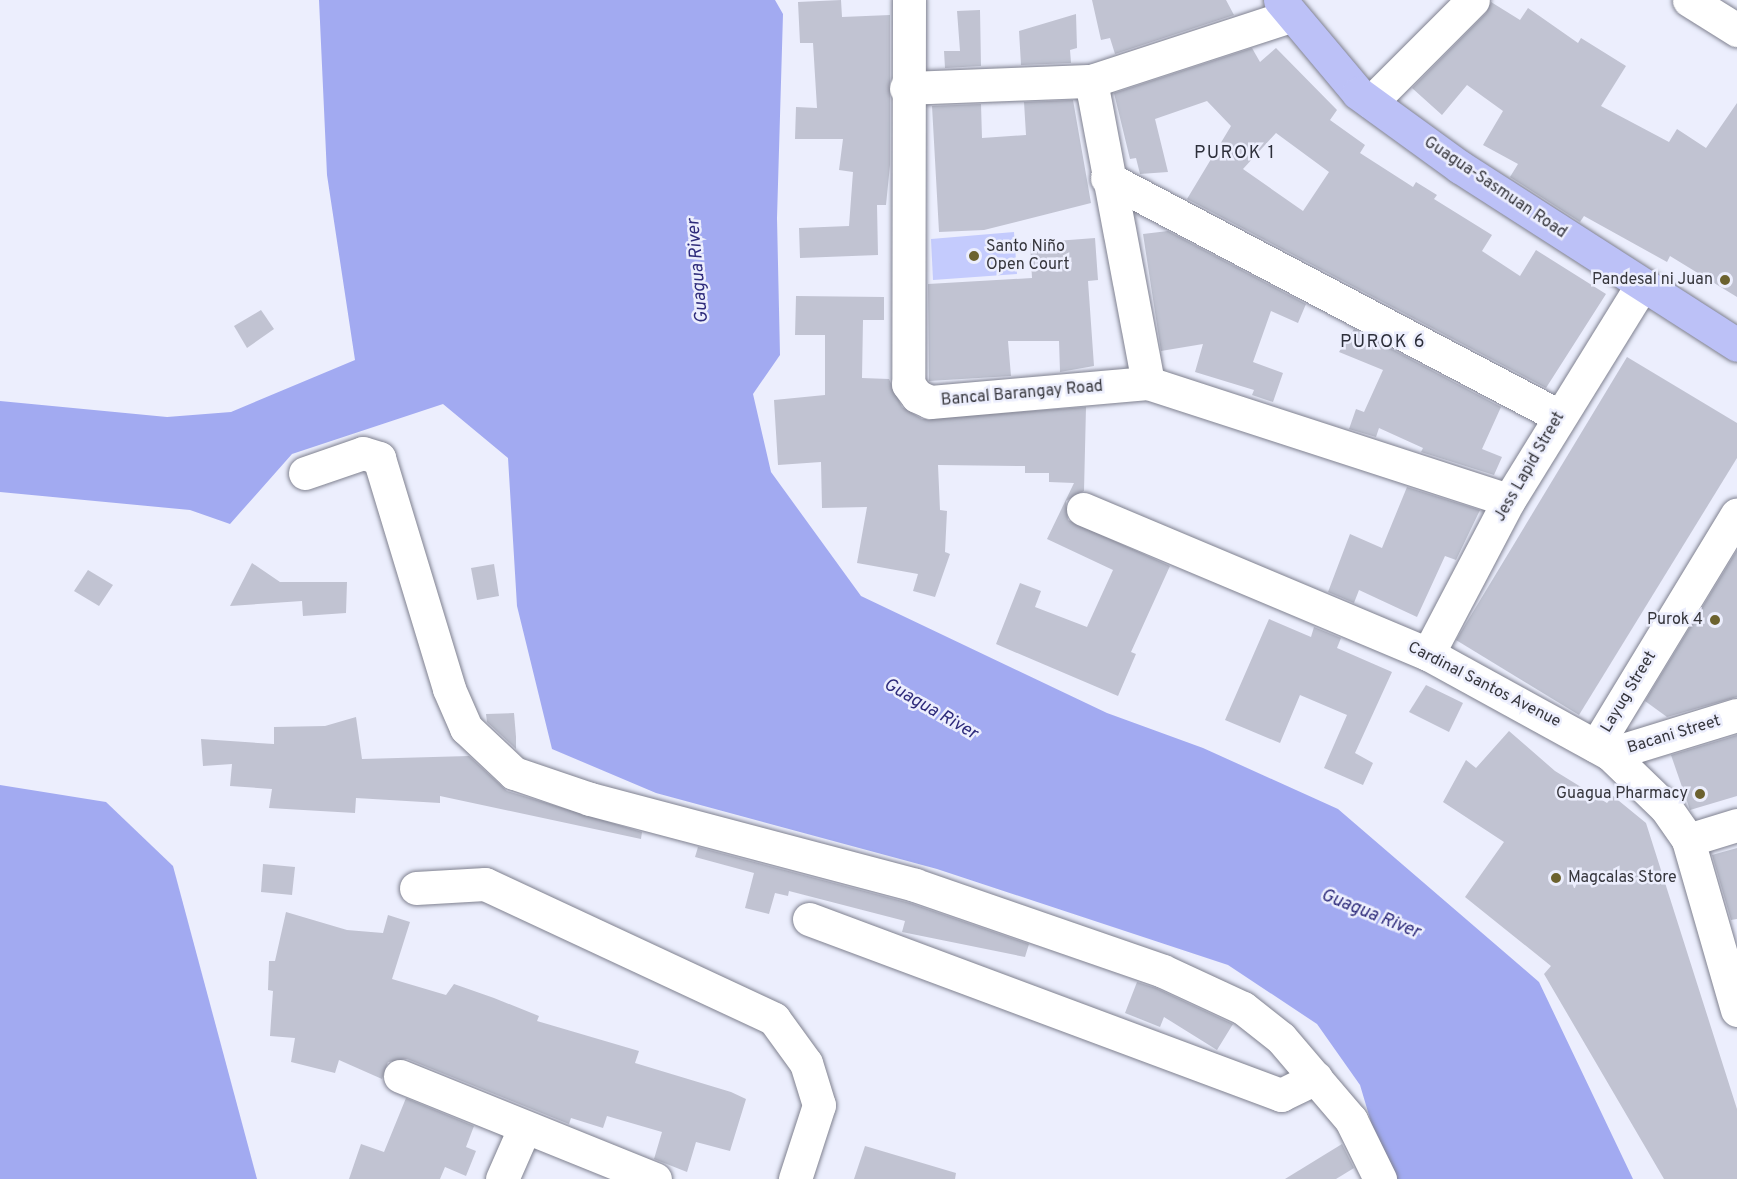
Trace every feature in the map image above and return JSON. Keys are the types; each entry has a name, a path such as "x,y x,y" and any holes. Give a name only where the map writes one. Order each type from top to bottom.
{"main road":[{"name":"Guagua-Sasmuan Road","path":"1285,8 1371,102 1642,285 1737,345"}],"street":[{"name":"Bancal Barangay Road","path":"909,0 906,88 908,384 917,396 930,402 1148,383 1509,500"},
{"path":"1371,102 1473,0"},
{"path":"1689,0 1737,30"},
{"path":"906,88 1091,81 1285,8"},
{"path":"1091,81 1107,178 1148,383"},
{"path":"1107,178 1559,416"},
{"name":"Jess Lapid Street","path":"1428,654 1509,500 1642,285"},
{"path":"305,473 363,453 378,458 449,689 466,728 514,773 590,799 915,885 1163,971 1265,1022 1351,1120 1380,1179"},
{"name":"Cardinal Santos Avenue","path":"1083,509 1428,654 1603,750 1666,808 1688,840 1737,1011"},
{"name":"Layug Street","path":"1603,750 1737,514"},
{"name":"Bacani Street","path":"1603,750 1737,715"},
{"path":"1688,840 1737,825"},
{"path":"416,888 485,884 774,1019 806,1063 819,1105 795,1179"},
{"path":"809,919 1281,1095 1316,1078"},
{"path":"400,1076 524,1129 655,1179"},
{"path":"502,1179 524,1129"}],"shaded area":[{"name":"Santo Niño Open Court","path":"1014,232 1017,274 933,280 931,239"}],"water":[{"name":"Guagua River","path":"319,0 775,0 783,14 777,218 780,355 753,394 771,472 861,596 1107,713 1203,748 1338,809 1539,982 1633,1179 1388,1179 1360,1085 1317,1024 1228,965 937,869 656,793 552,749 517,606 508,458 443,404 292,454 230,524 190,510 0,492 0,401 167,417 231,412 355,360 327,175"},
{"path":"0,785 106,802 173,866 257,1179 0,1179"}],"building":[{"path":"841,0 842,17 890,15 890,165 886,205 877,205 878,255 800,258 799,228 849,226 853,172 839,170 843,139 795,139 796,107 817,108 813,43 800,43 798,2"},
{"path":"1092,0 1226,0 1234,15 1115,54 1110,38 1101,40"},
{"path":"1491,2 1520,20 1528,8 1578,43 1581,38 1626,66 1601,106 1669,142 1677,129 1706,148 1737,103 1737,297 1670,256 1667,262 1584,216 1580,222 1510,177 1518,164 1483,145 1503,111 1467,85 1442,115 1412,88 1486,13"},
{"path":"980,10 981,66 945,68 944,51 960,51 957,11"},
{"path":"1076,14 1077,48 1070,50 1071,63 1021,65 1019,31"},
{"path":"1252,48 1260,62 1276,48 1337,110 1330,120 1365,145 1360,153 1413,187 1416,182 1437,195 1434,199 1492,235 1482,251 1520,276 1536,250 1606,294 1546,388 1187,199 1231,126 1207,101 1155,119 1168,172 1140,174 1136,158 1130,159 1114,93","holes":["1276,133 1329,172 1303,211 1243,169"]},
{"path":"1073,100 1091,203 984,230 939,232 932,106 981,104 982,138 1026,135 1024,102"},
{"path":"1168,231 1306,304 1298,323 1271,311 1253,362 1283,373 1273,402 1252,395 1254,390 1195,372 1203,344 1161,351 1143,234"},
{"path":"1095,238 1098,280 1088,281 1094,366 1060,372 1059,341 1008,341 1011,376 929,381 928,284 1032,278 1030,243"},
{"path":"796,296 884,297 884,320 863,320 862,378 889,379 902,407 922,419 1086,407 1084,491 1066,501 1068,520 1170,566 1131,652 1136,654 1118,696 996,644 1020,583 1041,591 1035,607 1087,627 1113,570 1047,539 1074,483 1049,482 1049,473 1025,473 1025,466 938,465 940,510 947,511 945,552 950,554 935,597 913,591 918,574 857,563 867,507 822,508 821,462 778,465 774,400 825,395 825,335 795,335"},
{"path":"261,310 274,329 247,348 234,326"},
{"path":"1354,329 1501,407 1482,449 1502,457 1494,475 1421,452 1423,448 1379,428 1376,437 1349,429 1356,409 1364,412 1383,370 1339,352"},
{"path":"1627,357 1737,423 1737,458 1579,715 1456,640"},
{"path":"1407,487 1480,510 1456,560 1445,556 1417,617 1359,590 1354,603 1328,592 1350,534 1382,548"},
{"name":"Purok 4","path":"1737,550 1737,697 1667,717 1645,701"},
{"path":"252,563 280,582 347,582 346,613 303,616 302,601 230,606"},
{"path":"494,564 499,596 477,600 471,568"},
{"path":"88,570 113,585 99,606 74,591"},
{"path":"1269,619 1311,637 1314,627 1341,638 1337,648 1392,672 1355,753 1373,763 1363,785 1324,768 1347,715 1300,695 1280,743 1225,720"},
{"path":"1426,685 1463,703 1449,732 1409,712"},
{"path":"514,713 516,749 487,722 486,714"},
{"path":"356,717 362,759 469,756 507,791 642,832 641,839 440,796 440,803 356,798 355,813 269,808 272,789 230,786 232,764 203,766 201,739 274,744 274,727 325,726"},
{"path":"1509,731 1555,771 1607,803 1613,796 1646,823 1737,1109 1737,1179 1664,1179 1544,974 1551,966 1465,897 1504,842 1443,802 1466,760 1476,768"},
{"path":"1737,735 1737,796 1690,810 1671,755"},
{"path":"698,847 910,903 1029,944 1025,957 902,932 905,921 789,891 788,896 775,893 769,914 745,908 754,873 695,857"},
{"path":"1737,848 1737,919 1731,920 1712,855"},
{"path":"263,864 295,867 292,895 261,892"},
{"path":"286,912 347,930 383,933 388,915 410,922 392,979 446,995 454,984 539,1016 537,1021 639,1051 635,1063 731,1092 746,1099 730,1151 696,1142 687,1172 654,1159 662,1132 607,1116 603,1128 571,1118 569,1124 407,1059 388,1062 382,1079 339,1060 335,1073 291,1062 295,1038 270,1036 273,991 268,990 269,961 275,961"},
{"path":"1137,982 1156,988 1233,1024 1217,1050 1164,1017 1160,1027 1125,1013"},
{"path":"406,1098 474,1126 466,1147 476,1151 466,1176 445,1167 440,1179 349,1179 361,1144 384,1152"},
{"path":"1342,1144 1354,1168 1336,1179 1285,1179"},
{"path":"865,1146 956,1173 955,1179 854,1179"}],"place":[{"name":"Santo Niño Open Court","path":"974,256"},
{"name":"Pandesal ni Juan","path":"1725,280"},
{"name":"Purok 4","path":"1715,620"},
{"name":"Guagua Pharmacy","path":"1700,794"},
{"name":"Magcalas Store","path":"1556,878"}],"district":[{"name":"PUROK 1","path":"1235,154"},
{"name":"PUROK 6","path":"1383,343"}]}
